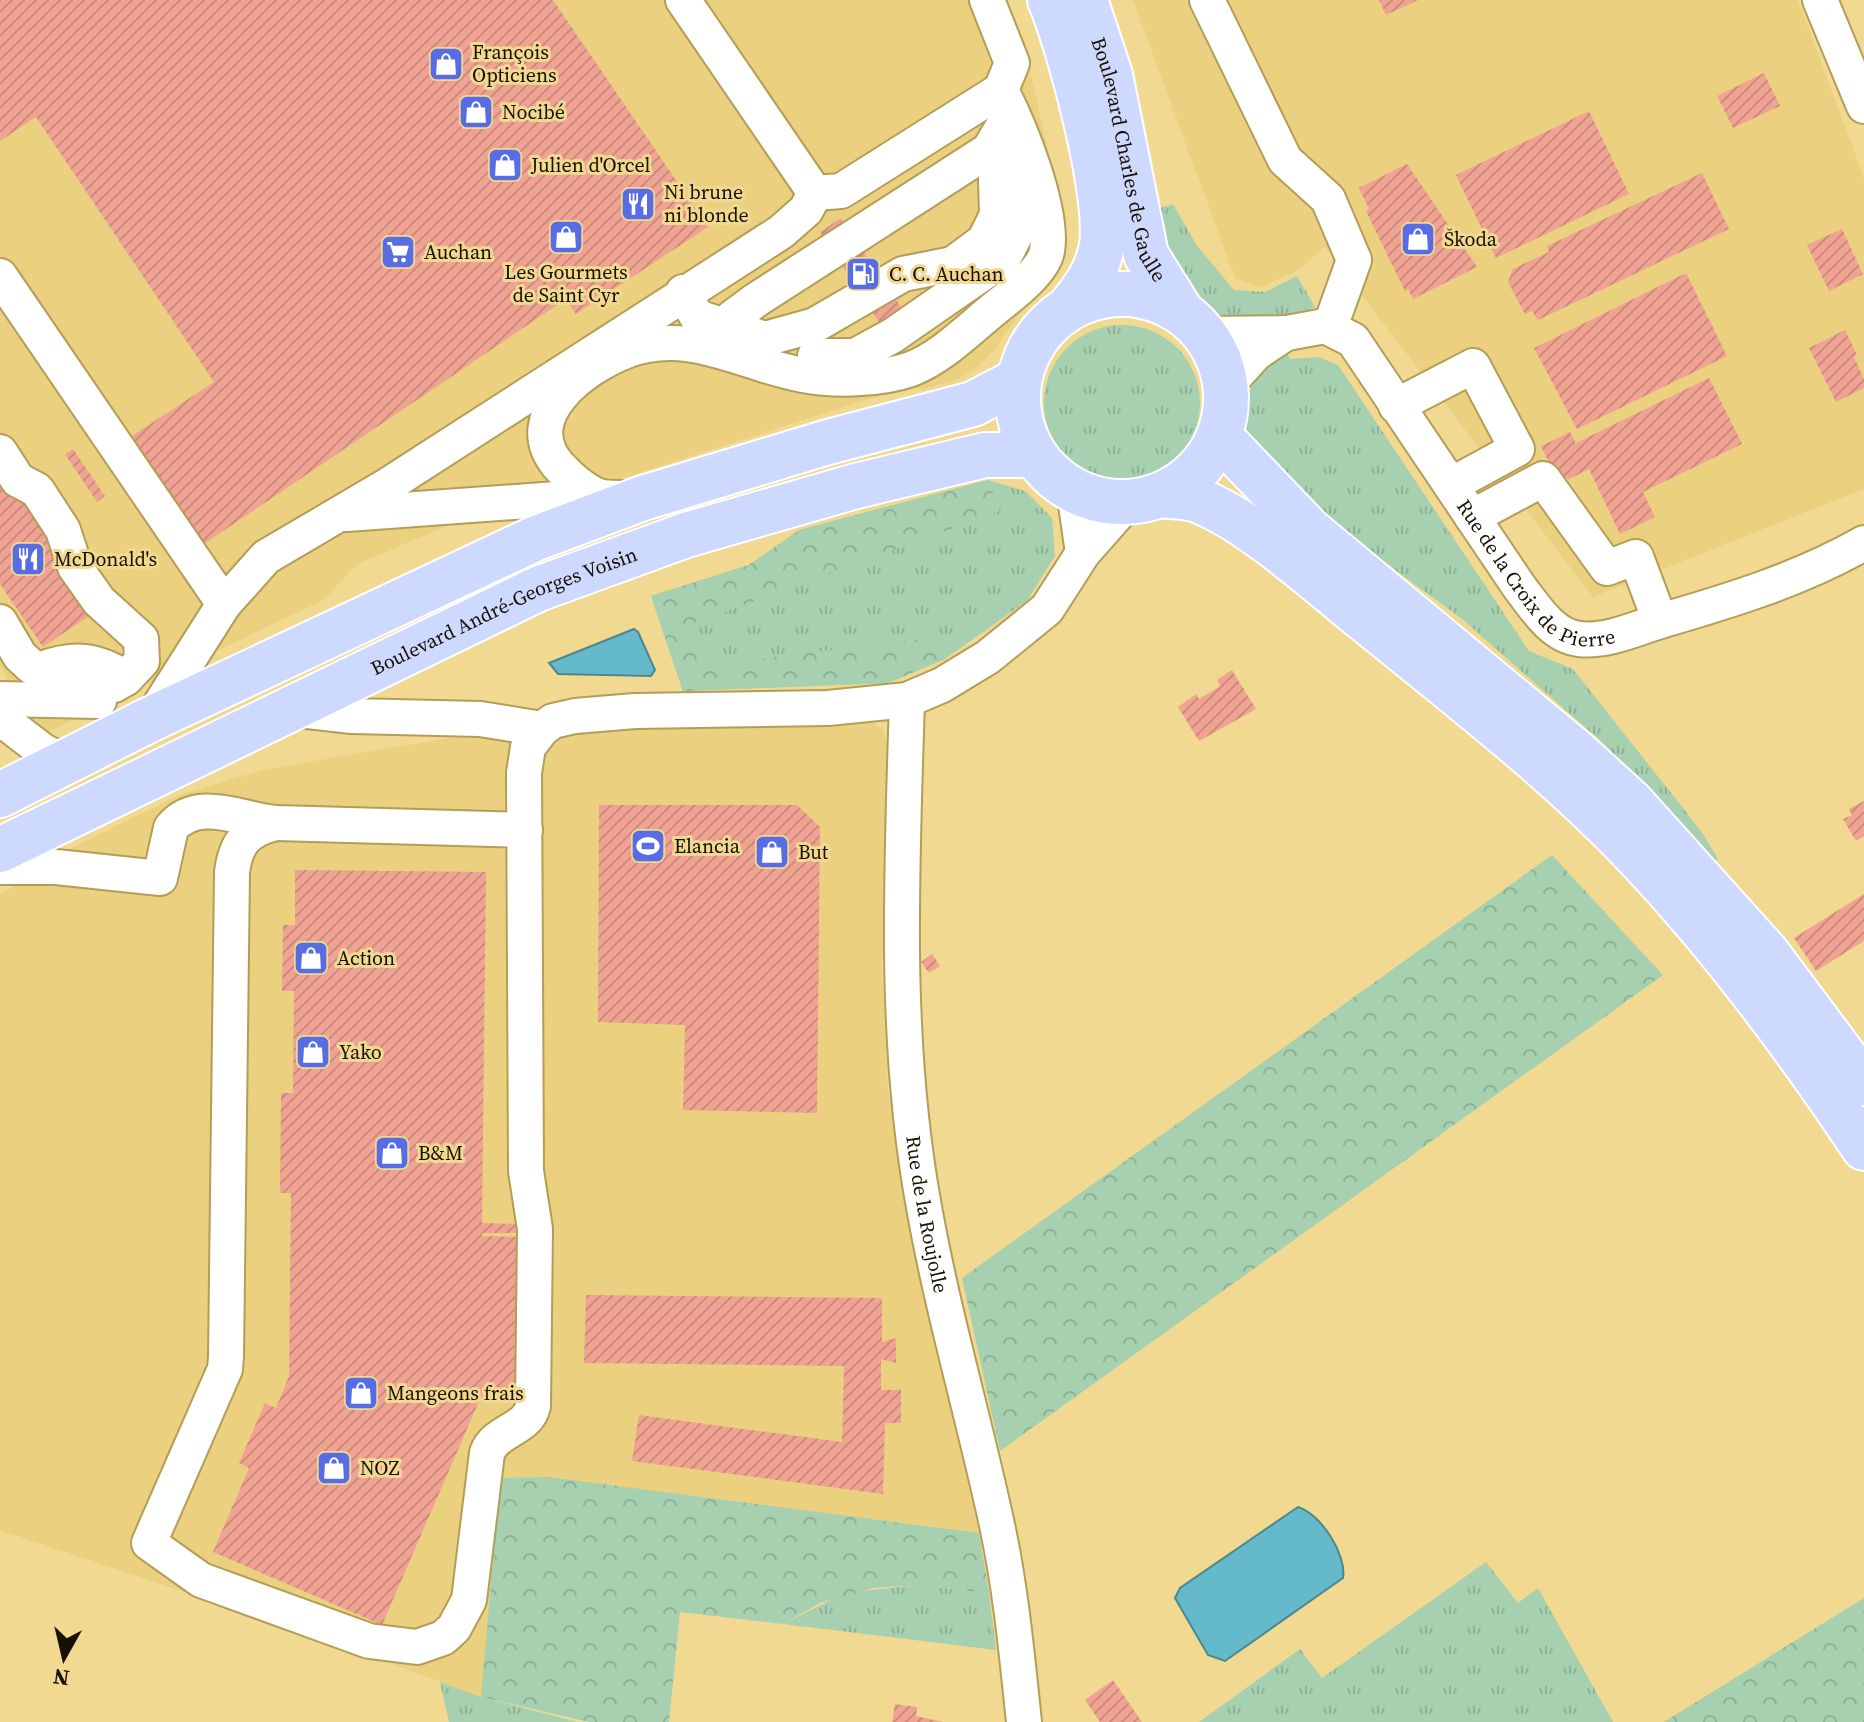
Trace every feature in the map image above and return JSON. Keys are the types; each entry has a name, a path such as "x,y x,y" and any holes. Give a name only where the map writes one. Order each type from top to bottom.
{"main road":[{"name":"Boulevard Charles de Gaulle","path":"1050,0 1077,84 1103,221 1099,260 1088,284 1069,308"},
{"name":"Boulevard Charles de Gaulle","path":"1085,0 1110,75 1146,255 1193,324"},
{"path":"1144,499 1185,482 1205,462 1221,438 1226,386 1219,358 1193,324 1156,299 1127,294 1103,296 1069,308 1046,327 1029,351 1019,380 1018,406 1023,432 1034,455 1052,476 1074,491 1100,501 1195,499 1223,513 1295,564 1567,788 1645,864 1730,959 1803,1057 1864,1148"},
{"path":"0,795 151,719 534,539 643,498 828,442 973,404 1019,380"},
{"path":"1221,438 1310,531 1523,707 1631,802 1766,952 1864,1083"},
{"name":"Boulevard André-Georges Voisin","path":"0,850 538,589 686,535 856,486 985,455 1034,455"}],"street":[{"path":"683,0 815,193"},
{"path":"765,339 815,325 903,274 953,264 984,241 997,215 995,173 1006,120 1012,63 987,0"},
{"path":"1193,324 1287,333 1316,326 1330,327 1354,260 1328,199 1285,160 1207,0"},
{"path":"1820,0 1864,106"},
{"path":"815,193 841,191 1006,120"},
{"path":"598,496 565,473 548,451 545,421 555,400 624,352 716,336 765,339 810,355 855,356 892,336 1003,259 1016,234 1018,208 1006,120"},
{"path":"716,336 756,300 989,150 1006,120"},
{"path":"683,292 697,317 716,336 801,375 839,378 896,373 925,363 1018,291 1047,254 1047,228 1024,133 1006,120"},
{"path":"151,719 224,604 266,557 385,487 683,292 781,232 806,210 815,193"},
{"path":"0,276 224,604"},
{"name":"Rue de la Croix de Pierre","path":"1330,327 1353,340 1549,625 1583,639 1603,638 1789,580 1864,543"},
{"path":"1226,386 1256,353 1287,333"},
{"path":"1396,406 1473,366 1517,449 1451,485"},
{"path":"0,452 18,480 37,490 63,530 75,567 99,601 141,639 142,661 116,682 104,697 92,703 35,698 0,699"},
{"path":"1472,517 1543,479 1607,568 1636,557 1660,621"},
{"path":"1074,491 1083,553"},
{"path":"335,514 598,496 643,498"},
{"path":"276,823 254,829 245,836 234,855 232,872 225,1369 149,1543 201,1580 369,1641 402,1648 443,1638 463,1616 473,1580 490,1445 527,1419 533,1406 535,1229 526,1171 524,773 528,747 553,721 606,713 828,708 907,700 942,685 1021,633 1047,609 1083,553 1144,499"},
{"path":"0,622 26,664 94,687 116,682"},
{"name":"Rue de la Roujolle","path":"907,700 900,958 913,1121 924,1205 997,1526 1013,1619 1024,1722"},
{"path":"290,709 451,720 480,719 542,729"},
{"path":"0,718 43,751 54,768"},
{"path":"451,720 488,733 510,751 524,773"},
{"path":"0,767 54,768"},
{"path":"0,867 56,867 160,878 171,828 190,813 215,811 249,821 276,823 525,830"}],"shaded area":[{"path":"0,0 1007,0 1034,87 1055,184 1056,272 1047,288 1018,315 995,349 979,366 954,381 923,389 900,389 564,497 514,498 357,564 325,599 46,733 26,717 0,665"},
{"path":"1133,0 1798,0 1864,178 1864,489 1593,597 1325,247 1295,272 1260,287 1235,278"},
{"path":"872,721 884,731 889,757 882,971 888,1092 932,1327 979,1533 549,1477 501,1478 481,1697 328,1640 0,1530 0,895 72,848 177,796 262,770 508,728"}],"green space":[{"path":"1173,204 1197,246 1234,290 1265,292 1297,276 1315,307 1290,317 1223,322 1197,310 1168,269 1153,210"},
{"path":"1122,325 1152,331 1177,348 1194,373 1200,403 1194,433 1177,458 1152,475 1122,481 1092,475 1067,458 1050,433 1044,403 1050,373 1067,348 1092,331"},
{"path":"1286,350 1290,359 1319,357 1338,365 1529,651 1573,669 1701,831 1717,857 1716,865 1602,742 1461,618 1291,494 1249,441 1242,411 1256,375"},
{"path":"988,480 1025,491 1052,518 1055,556 1027,601 945,659 888,683 683,691 651,596 749,565 799,530"},
{"path":"988,480 1000,511 692,624 704,666 934,637 945,659 888,683 683,691 651,596 749,565 799,530"},
{"path":"1552,855 1663,975 1000,1451 962,1278"},
{"path":"549,1477 979,1533 989,1593 916,1585 873,1588 820,1603 783,1624 680,1612 669,1722 589,1722 481,1697 500,1478"},
{"path":"1486,1562 1518,1603 1538,1588 1613,1722 1199,1722 1300,1649 1322,1678"},
{"path":"916,1585 989,1593 996,1650 783,1624 845,1593"},
{"path":"1864,1598 1864,1722 1664,1722"},
{"path":"440,1682 481,1697 578,1722 449,1722"}],"water":[{"path":"634,629 655,670 651,676 558,674 549,663"},
{"path":"1298,1507 1315,1518 1331,1536 1341,1558 1343,1578 1225,1661 1208,1655 1175,1598 1180,1588"}],"building":[{"name":"Auchan","path":"0,0 553,0 708,227 576,314 566,299 204,544 132,436 214,382 36,117 0,141"},
{"path":"1379,0 1418,0 1386,15"},
{"path":"1764,73 1780,106 1733,128 1717,96"},
{"path":"1589,111 1629,194 1496,258 1456,175"},
{"name":"Škoda","path":"1407,164 1477,267 1413,299 1408,289 1405,291 1366,211 1369,209 1359,188"},
{"path":"1702,173 1729,229 1538,320 1532,311 1525,314 1508,282 1513,269 1549,252 1547,246"},
{"path":"841,218 907,316 885,331 820,232"},
{"path":"1842,229 1863,274 1829,291 1807,245"},
{"path":"1686,273 1727,356 1577,429 1534,348"},
{"path":"1845,330 1857,355 1854,357 1864,379 1864,388 1836,402 1809,348"},
{"path":"1709,378 1742,444 1643,492 1655,517 1620,534 1589,469 1569,479 1555,474 1541,446 1570,432 1576,443"},
{"path":"73,449 105,496 97,502 65,454"},
{"name":"McDonald's","path":"5,483 17,494 51,543 47,546 93,613 43,647 0,584 0,486"},
{"path":"1232,670 1256,709 1199,741 1178,707 1196,694 1199,699 1220,686 1217,680"},
{"path":"1864,801 1864,836 1856,841 1843,819 1852,815 1849,809"},
{"path":"599,805 797,805 820,827 817,1113 683,1110 685,1025 598,1022"},
{"path":"295,870 486,872 482,1223 523,1224 523,1233 482,1233 482,1236 520,1237 518,1399 480,1399 382,1625 213,1552 249,1468 239,1463 265,1403 276,1408 289,1376 291,1193 280,1193 281,1093 293,1093 294,991 282,991 283,925 295,925"},
{"path":"1864,894 1864,941 1816,971 1794,938"},
{"path":"932,954 940,966 929,973 921,962"},
{"path":"586,1295 882,1298 882,1342 896,1338 896,1363 881,1359 881,1390 901,1390 901,1423 885,1423 883,1494 632,1461 639,1415 842,1442 844,1366 584,1363"},
{"path":"1113,1680 1142,1722 1100,1722 1085,1700"},
{"path":"895,1704 917,1707 916,1716 943,1722 892,1722"}],"place":[{"name":"François Opticiens","path":"446,64"},
{"name":"Nocibé","path":"476,112"},
{"name":"Julien d'Orcel","path":"505,165"},
{"name":"Ni brune ni blonde","path":"638,204"},
{"name":"Les Gourmets de Saint Cyr","path":"566,237"},
{"name":"Škoda","path":"1418,239"},
{"name":"Auchan","path":"398,252"},
{"name":"C. C. Auchan","path":"863,274"},
{"name":"McDonald's","path":"28,559"},
{"name":"Elancia","path":"648,846"},
{"name":"But","path":"772,852"},
{"name":"Action","path":"311,958"},
{"name":"Yako","path":"313,1052"},
{"name":"B&M","path":"392,1153"},
{"name":"Mangeons frais","path":"361,1393"},
{"name":"NOZ","path":"334,1468"}]}
